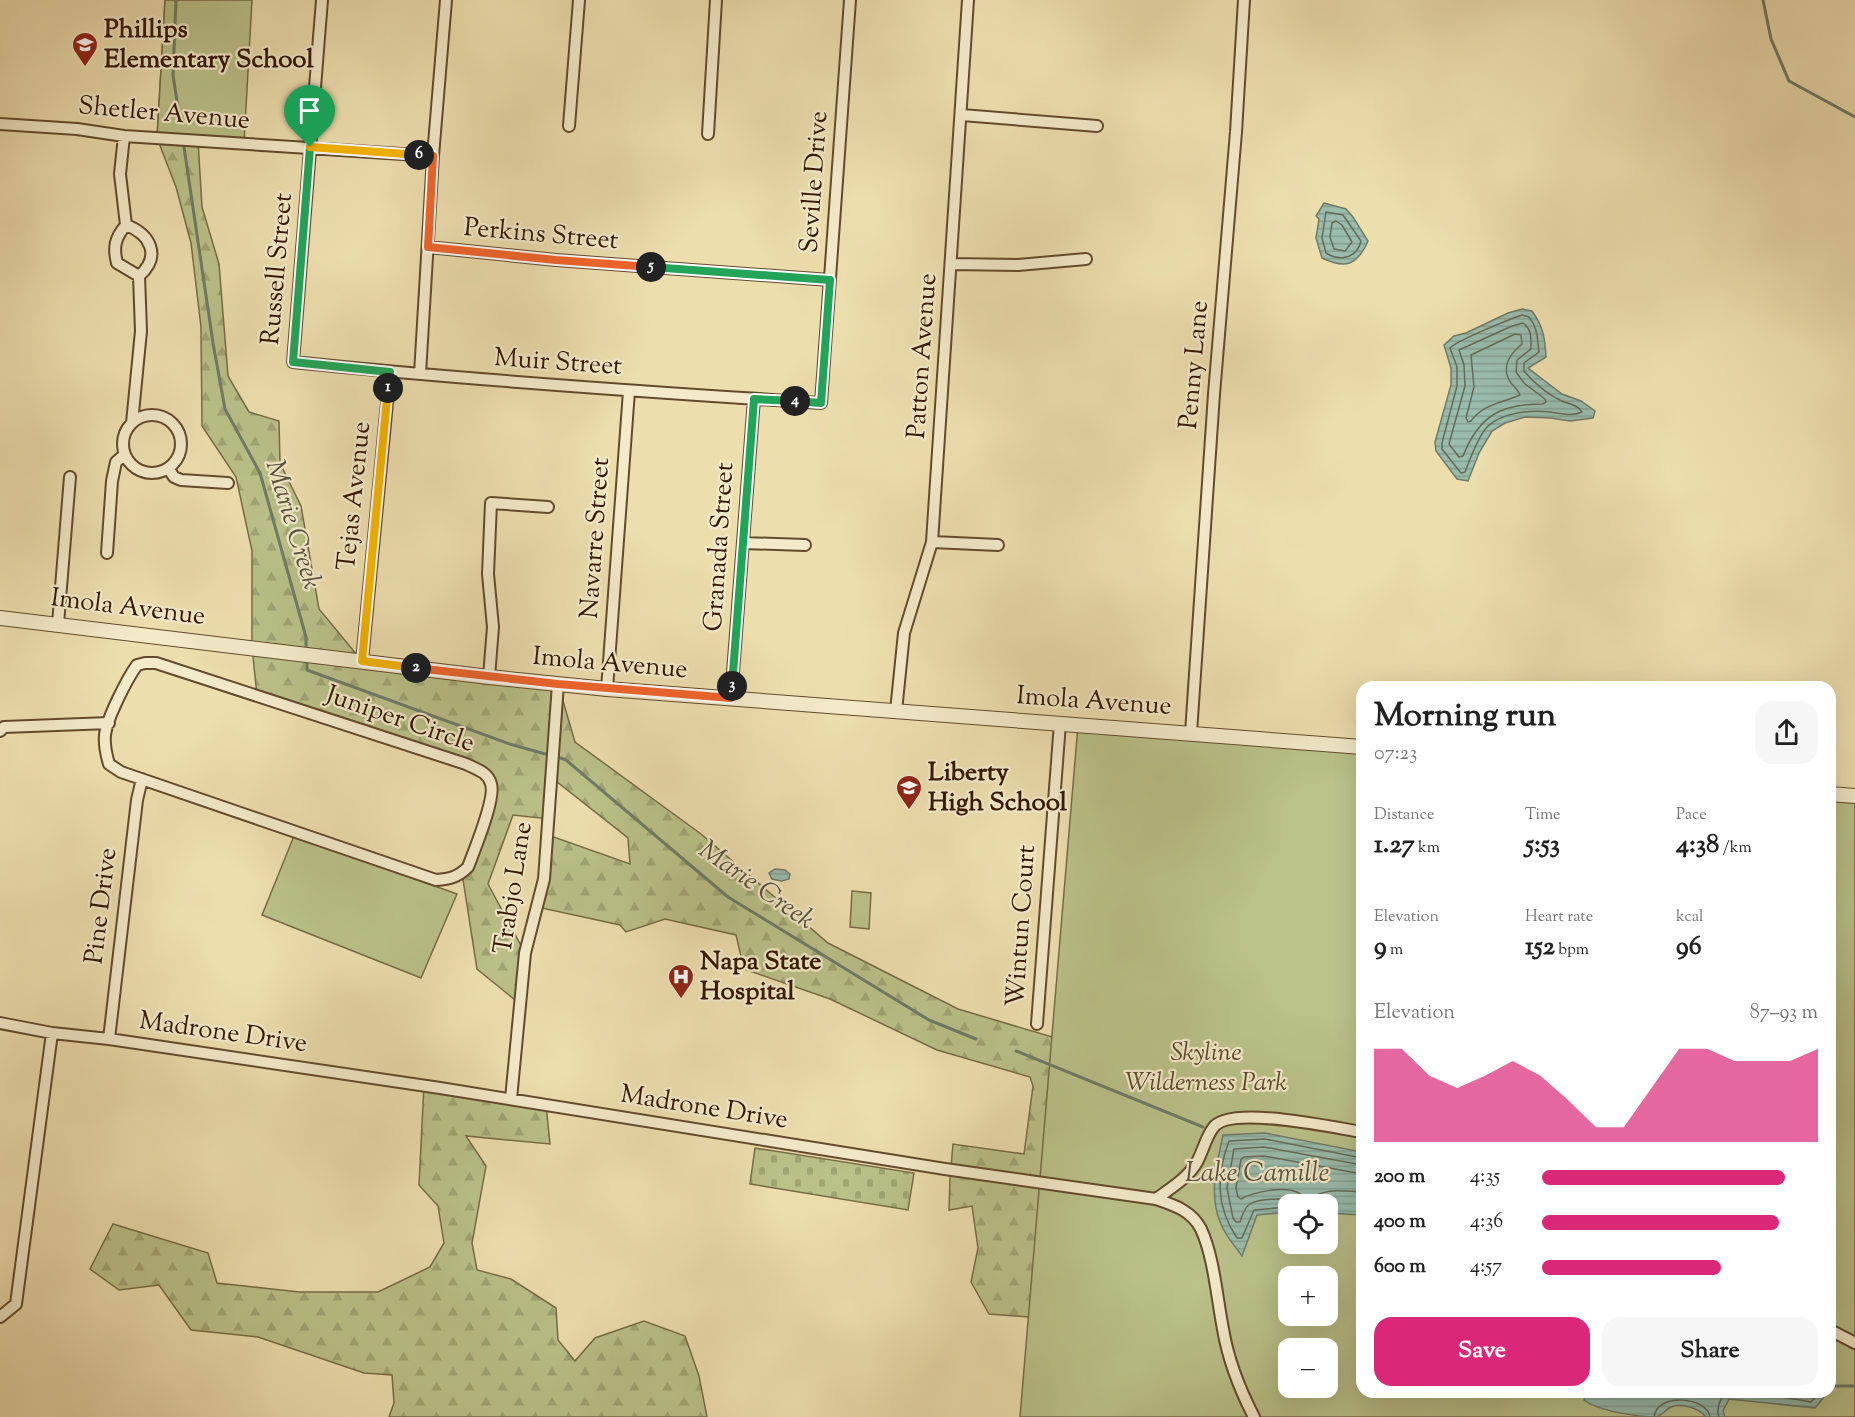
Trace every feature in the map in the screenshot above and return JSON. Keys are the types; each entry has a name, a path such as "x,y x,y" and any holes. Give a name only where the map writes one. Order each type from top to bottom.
{"street":[{"name":"Russell Street","path":"293,362 322,0"},
{"path":"420,374 433,156 446,0"},
{"path":"569,126 579,0"},
{"path":"708,134 716,0"},
{"name":"Seville Drive","path":"821,403 850,0"},
{"name":"Patton Avenue","path":"896,711 904,633 932,542 968,0"},
{"name":"Penny Lane","path":"1191,733 1244,0"},
{"path":"962,115 1097,126"},
{"name":"Shetler Avenue","path":"0,124 77,129 124,135 433,156"},
{"path":"124,135 120,174 126,225 118,235 114,249 117,263 139,276"},
{"path":"126,225 146,236 151,246 150,258 145,271 139,276"},
{"name":"Perkins Street","path":"428,247 556,260 830,280"},
{"path":"951,264 1018,265 1086,259"},
{"path":"132,423 141,331 139,276"},
{"name":"Muir Street","path":"293,362 629,391 821,403"},
{"name":"Tejas Avenue","path":"362,661 390,372"},
{"name":"Navarre Street","path":"607,689 629,391"},
{"name":"Granada Street","path":"731,698 754,399"},
{"path":"150,415 168,420 175,426 180,435 180,454 175,462 159,472 150,473 132,466 124,455 123,439 132,423 140,417 150,415"},
{"path":"107,554 112,481 117,462 124,455"},
{"path":"168,468 174,477 181,480 228,483"},
{"path":"58,624 70,477"},
{"path":"489,677 494,627 488,574 491,503 548,507"},
{"path":"932,542 998,545"},
{"path":"743,543 805,545"},
{"name":"Imola Avenue","path":"0,618 607,689 1356,747"},
{"name":"Juniper Circle","path":"156,663 466,764 484,772 492,785 490,802 468,867 451,879 436,880 122,772 109,764 105,753 109,723 137,665 156,663"},
{"name":"Trabjo Lane","path":"511,1099 525,952 544,879 558,684"},
{"path":"0,731 4,727 109,723"},
{"name":"Wintun Court","path":"1037,1024 1060,723"},
{"name":"Pine Drive","path":"109,1039 137,800 142,779"},
{"path":"1836,794 1855,796"},
{"name":"Madrone Drive","path":"0,1023 52,1033 109,1039 511,1099 945,1169 1156,1199 1184,1210 1201,1229 1210,1257 1223,1332 1242,1392 1254,1417"},
{"path":"0,1317 16,1304 52,1033"},
{"path":"1156,1199 1189,1174 1213,1126 1225,1119 1267,1118 1356,1131"},
{"path":"1836,1333 1855,1343"}],"green space":[{"path":"165,0 193,58 202,207 219,264 228,376 249,412 279,421 280,463 301,506 319,609 362,661 558,684 575,742 701,834 828,943 958,1009 1052,1037 1089,1005 1058,1331 1029,1317 989,1314 971,1282 978,1248 972,1206 949,1210 953,1144 1024,1154 1033,1086 1030,1077 937,1050 830,999 744,969 736,935 665,919 626,932 620,925 537,907 548,835 630,864 628,838 552,778 549,819 513,815 488,884 525,953 520,1004 477,969 462,873 490,802 484,772 257,696 252,647 252,551 236,477 202,426 201,327 191,243 176,187 157,138"},
{"path":"165,0 252,0 244,143 157,138"},
{"name":"Skyline Wilderness Park","path":"1078,725 1356,747 1356,1398 1836,1398 1836,794 1855,796 1855,1417 1020,1417"},
{"path":"294,836 457,894 421,978 262,915"},
{"path":"852,891 871,893 869,929 850,927"},
{"path":"424,1085 546,1105 550,1144 466,1136 486,1166 472,1243 477,1270 511,1279 556,1308 558,1340 575,1361 595,1338 644,1321 685,1336 699,1376 707,1417 389,1417 394,1403 392,1375 364,1373 258,1337 191,1330 159,1285 119,1290 90,1269 113,1224 208,1253 217,1283 299,1292 378,1292 430,1267 444,1243 438,1206 419,1185"},
{"path":"755,1148 914,1173 908,1210 750,1184"}],"water":[{"path":"1324,203 1346,209 1368,241 1359,256 1350,263 1337,264 1322,258 1316,238 1319,219 1316,216"},
{"path":"1522,309 1532,311 1536,317 1543,332 1545,344 1546,357 1528,368 1562,394 1581,401 1595,411 1593,418 1570,421 1525,417 1505,423 1492,431 1479,453 1468,481 1457,479 1436,451 1435,442 1451,385 1451,368 1444,345 1454,336"},
{"path":"775,869 785,870 790,874 789,879 782,881 772,879 769,873"},
{"name":"Lake Camille","path":"1265,1133 1356,1151 1356,1215 1338,1214 1338,1194 1278,1194 1278,1213 1257,1215 1242,1256 1225,1232 1217,1213 1214,1191 1223,1135"},
{"path":"1584,1398 1823,1398 1815,1408 1729,1399 1723,1411 1725,1417 1706,1417 1695,1409 1685,1406 1671,1407 1656,1417 1629,1415 1590,1404"}],"waterway":[{"name":"Marie Creek","path":"176,0 173,75 180,121"},
{"path":"1763,0 1771,39 1789,81 1855,117"},
{"name":"Marie Creek","path":"184,147 225,409 260,473 306,637 306,651"},
{"name":"Marie Creek","path":"307,661 307,670 510,744 545,754"},
{"name":"Marie Creek","path":"561,758 728,897 929,1020 976,1039"},
{"name":"Marie Creek","path":"1016,1051 1203,1127"},
{"name":"Marie Creek","path":"1836,1386 1855,1386"}],"place":[{"name":"Phillips Elementary School","path":"85,68"},
{"name":"Liberty High School","path":"909,811"},
{"name":"Napa State Hospital","path":"681,1000"}],"route":[{"path":"310,147 433,156 428,247 556,260 830,280 821,403 754,399 731,698 607,689 362,661 390,372 293,362 310,147"}]}
